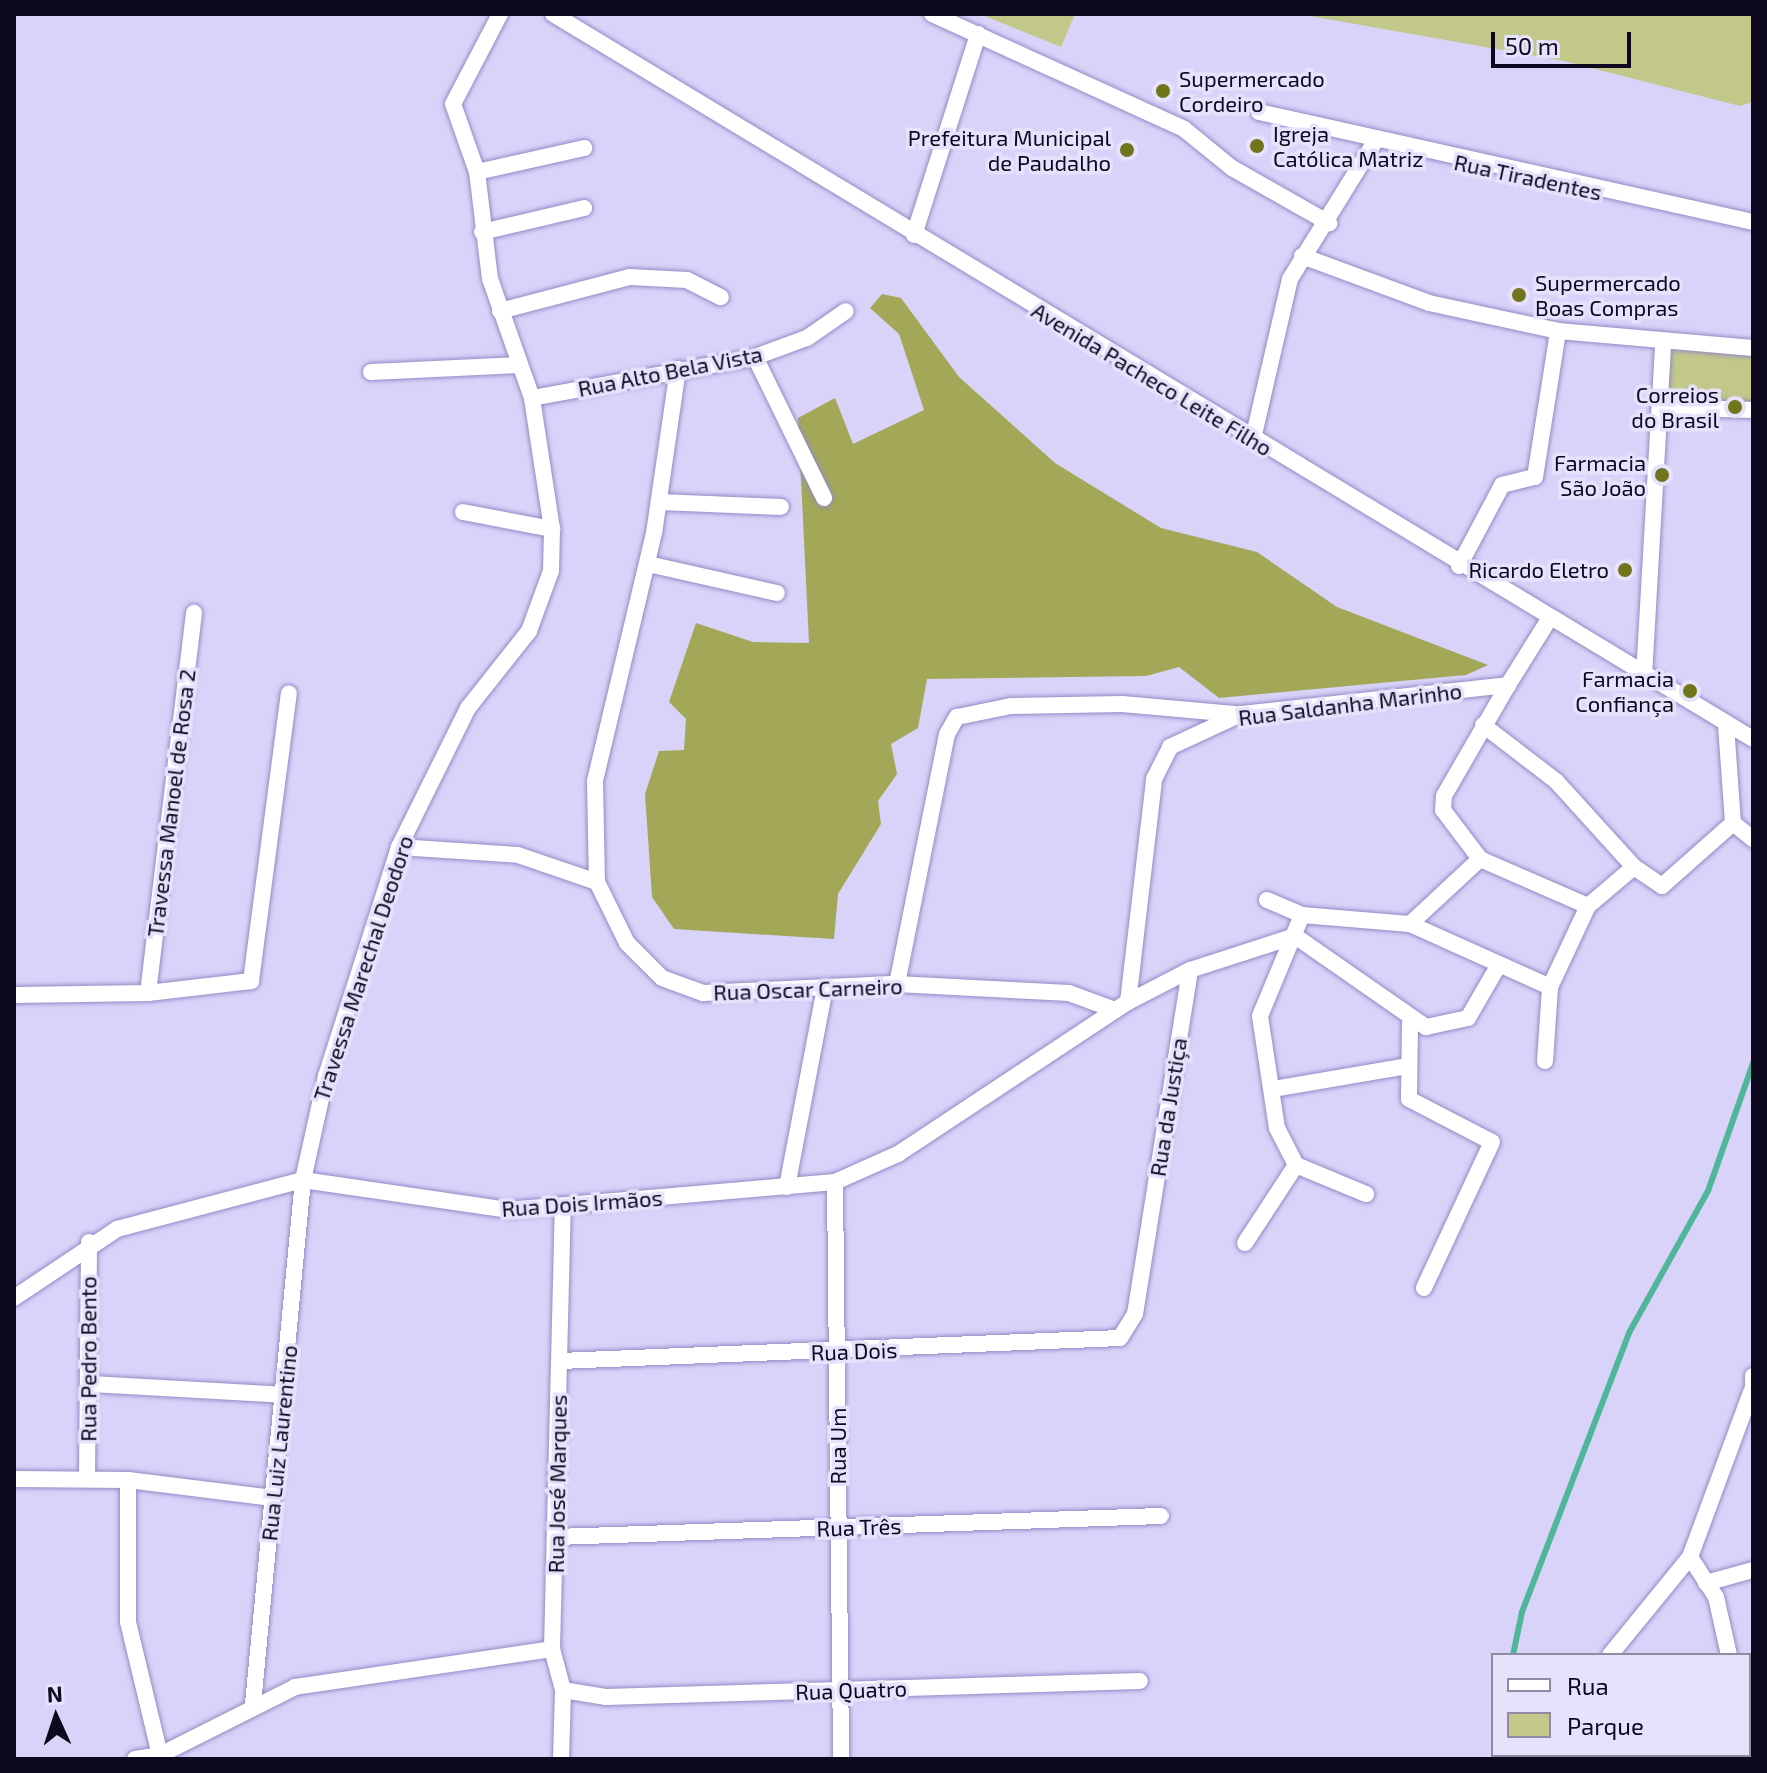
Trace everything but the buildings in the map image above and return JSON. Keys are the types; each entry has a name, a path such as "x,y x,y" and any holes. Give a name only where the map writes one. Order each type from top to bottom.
{"street":[{"name":"Travessa Marechal Deodoro","path":"303,1180 326,1076 399,847 468,708 529,631 551,571 552,529 532,398 500,311 482,232 477,172 453,97 500,14"},
{"name":"Avenida Pacheco Leite Filho","path":"553,14 1548,621 1753,739"},
{"path":"932,14 952,18 978,34 1184,129 1232,168 1329,223"},
{"path":"914,235 978,34"},
{"name":"Rua Tiradentes","path":"1259,112 1374,143 1753,222"},
{"path":"1253,439 1290,279 1302,256 1329,223 1374,143"},
{"path":"477,172 584,148"},
{"path":"482,232 584,208"},
{"path":"1302,256 1429,303 1558,331 1663,345 1753,348"},
{"path":"500,311 630,277 687,280 721,297"},
{"name":"Rua Alto Bela Vista","path":"532,398 755,357 807,338 846,311"},
{"path":"1459,566 1504,483 1535,477 1558,331"},
{"path":"1644,676 1662,407 1663,345"},
{"path":"755,357 824,498"},
{"path":"371,372 520,365"},
{"name":"Rua Oscar Carneiro","path":"678,369 648,564 600,741 597,882 627,943 662,978 703,993 897,984 1069,993 1121,1006"},
{"path":"1662,407 1753,410"},
{"path":"659,502 781,507"},
{"path":"463,512 552,529"},
{"path":"648,564 777,593"},
{"name":"Travessa Manoel de Rosa 2","path":"148,993 194,613"},
{"name":"Rua Saldanha Marinho","path":"1480,859 1442,805 1483,725 1548,621"},
{"name":"Rua Saldanha Marinho","path":"1121,1006 1158,765 1183,740 1241,714 1508,685"},
{"path":"14,995 148,993 248,982 258,956 289,693"},
{"path":"897,984 947,734 957,717 1011,706 1122,704 1241,714"},
{"path":"1483,725 1556,781 1634,867 1662,886 1733,823"},
{"path":"1726,725 1733,823 1753,839"},
{"path":"399,847 518,855 597,882"},
{"path":"1410,924 1480,859 1588,906"},
{"path":"1545,1061 1550,987 1588,906 1634,867"},
{"path":"1267,900 1302,915 1410,924 1497,968 1550,987"},
{"path":"1302,915 1260,1016 1277,1128 1296,1165 1366,1194"},
{"path":"1121,1006 1190,970 1295,936"},
{"path":"1295,936 1410,1023 1441,1028 1468,1018 1497,968"},
{"name":"Rua da Justiça","path":"1135,1314 1190,970"},
{"path":"787,1187 825,988"},
{"name":"Rua Dois Irmãos","path":"14,1298 89,1242 175,1210 303,1180 474,1208 563,1207 835,1182 898,1154 1121,1006"},
{"path":"1410,1023 1409,1099 1485,1132 1492,1145 1424,1288"},
{"path":"1273,1089 1408,1066"},
{"path":"1245,1243 1296,1165"},
{"name":"Rua Luiz Laurentino","path":"253,1704 303,1180"},
{"name":"Rua Um","path":"835,1182 841,1759"},
{"name":"Rua José Marques","path":"561,1759 563,1690 552,1649 563,1207"},
{"name":"Rua Pedro Bento","path":"87,1477 89,1242"},
{"name":"Rua Dois","path":"560,1361 1109,1340 1124,1335 1135,1314"},
{"path":"90,1384 284,1395"},
{"path":"1612,1653 1690,1557 1752,1388"},
{"path":"14,1479 87,1477 128,1480 273,1498"},
{"path":"128,1480 128,1622 160,1755"},
{"name":"Rua Três","path":"556,1537 1161,1516"},
{"path":"1690,1557 1706,1583 1728,1653"},
{"path":"1706,1583 1753,1570"},
{"path":"135,1759 160,1755 253,1704 314,1682 552,1649"},
{"name":"Rua Quatro","path":"563,1690 606,1697 1140,1681"}],"green space":[{"path":"980,14 1075,14 1061,47"},
{"path":"1299,14 1753,14 1753,102 1740,106 1564,61"},
{"path":"882,294 901,298 959,377 1055,463 1161,528 1257,552 1337,607 1488,665 1466,675 1219,698 1179,667 1146,676 927,679 918,728 891,744 897,774 878,801 881,824 838,894 834,939 674,929 652,897 645,794 659,751 684,750 686,719 669,702 696,623 753,642 809,643 798,418 835,398 853,444 924,410 899,334 870,308"},
{"path":"1663,345 1753,348 1753,410 1662,407"}],"waterway":[{"path":"1513,1653 1522,1612 1630,1331 1708,1191 1753,1063"}],"place":[{"name":"Supermercado Cordeiro","path":"1163,91"},
{"name":"Igreja Católica Matriz","path":"1257,146"},
{"name":"Prefeitura Municipal de Paudalho","path":"1127,150"},
{"name":"Supermercado Boas Compras","path":"1519,295"},
{"name":"Correios do Brasil","path":"1735,407"},
{"name":"Farmacia São João","path":"1662,475"},
{"name":"Ricardo Eletro","path":"1625,570"},
{"name":"Farmacia Confiança","path":"1690,691"}]}
